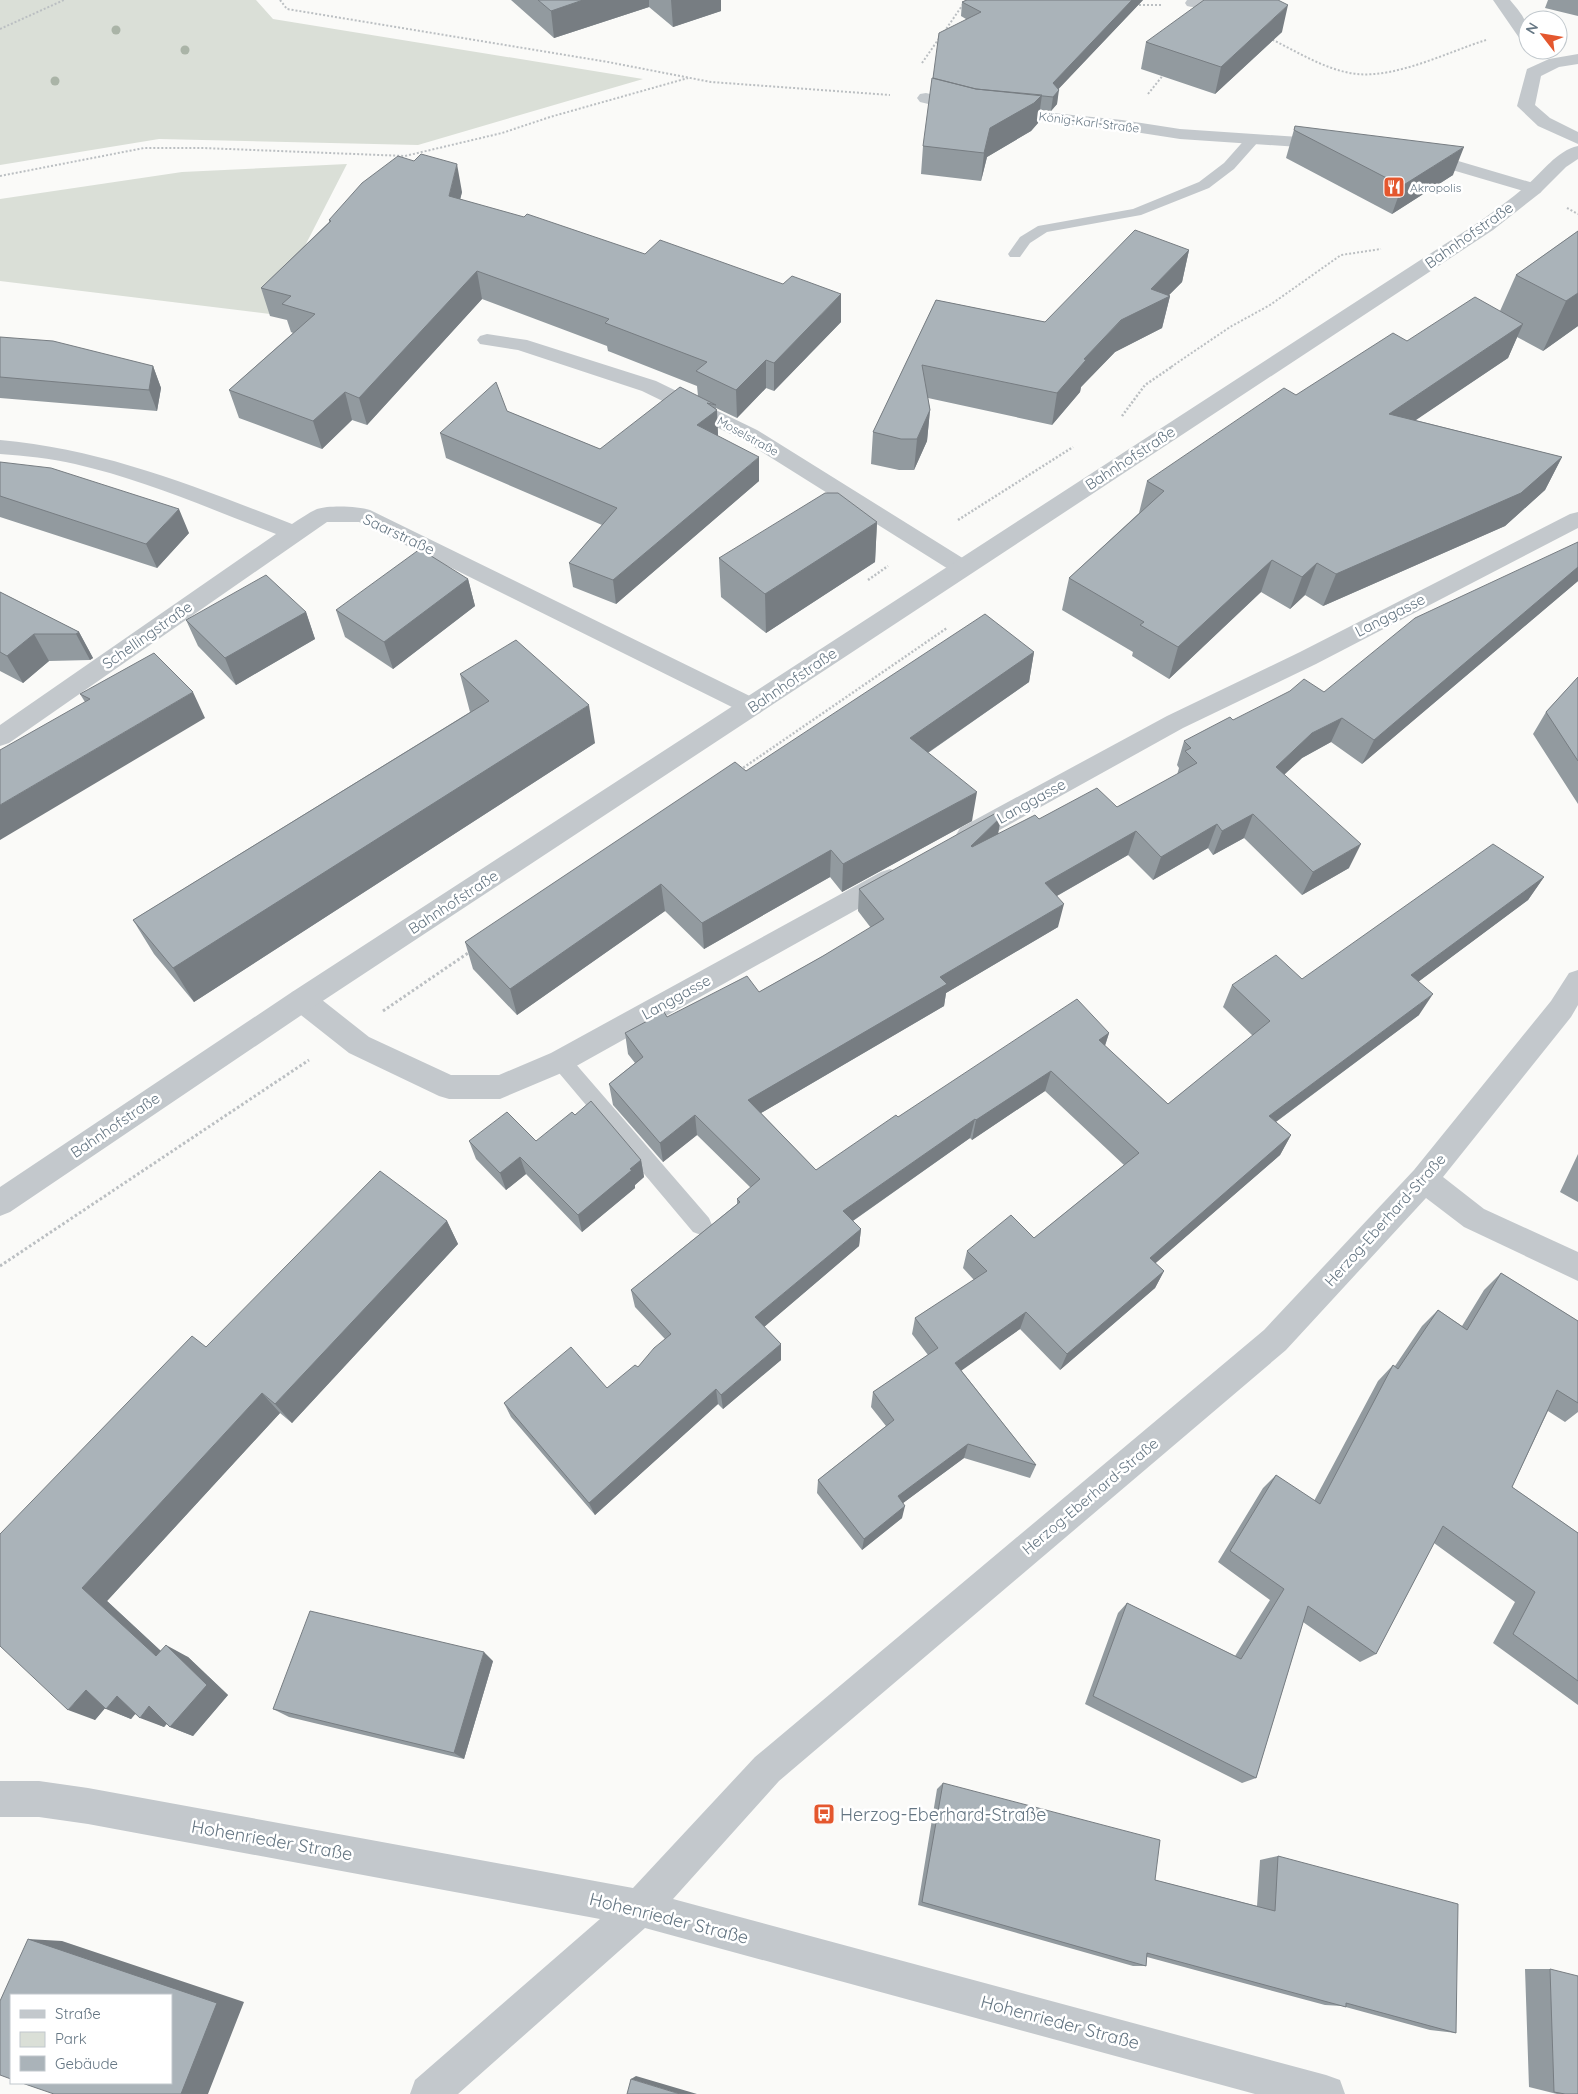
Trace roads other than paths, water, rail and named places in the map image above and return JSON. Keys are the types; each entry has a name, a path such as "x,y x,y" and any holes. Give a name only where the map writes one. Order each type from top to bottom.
{"street":[{"path":"1501,0 1518,23"},
{"path":"1578,59 1555,63 1533,73 1526,106 1544,122 1578,139"},
{"path":"1542,60 1546,67"},
{"name":"König-Karl-Straße","path":"926,98 974,110 1122,125 1180,134 1344,145"},
{"name":"Bahnhofstraße","path":"0,1203 302,1000 1486,226 1534,189 1560,163 1578,151"},
{"path":"1400,152 1428,156 1474,172 1534,189"},
{"name":"Moselstraße","path":"487,340 520,344 648,386 750,435 961,568"},
{"path":"0,448 22,448 116,466 294,533"},
{"name":"Saarstraße","path":"294,533 323,515 362,515 752,707"},
{"name":"Langgasse","path":"949,846 1175,722 1308,658 1578,519"},
{"name":"Schellingstraße","path":"0,737 294,533"},
{"name":"Langgasse","path":"302,1000 359,1045 449,1087 500,1087 562,1061 914,866"},
{"name":"Herzog-Eberhard-Straße","path":"429,2094 640,1908 767,1769 1275,1340 1424,1180 1561,1009 1578,981"},
{"path":"1424,1180 1474,1218 1578,1267"},
{"name":"Hohenrieder Straße","path":"0,1800 39,1799 88,1806 640,1908 1326,2094"}],"lane":[{"path":"1015,254 1025,240 1043,230 1136,212 1204,185 1229,166 1253,139"},
{"path":"562,1061 701,1225"}],"place":[{"name":"Akropolis","path":"1394,187"},
{"name":"Herzog-Eberhard-Straße","path":"824,1814"}]}
